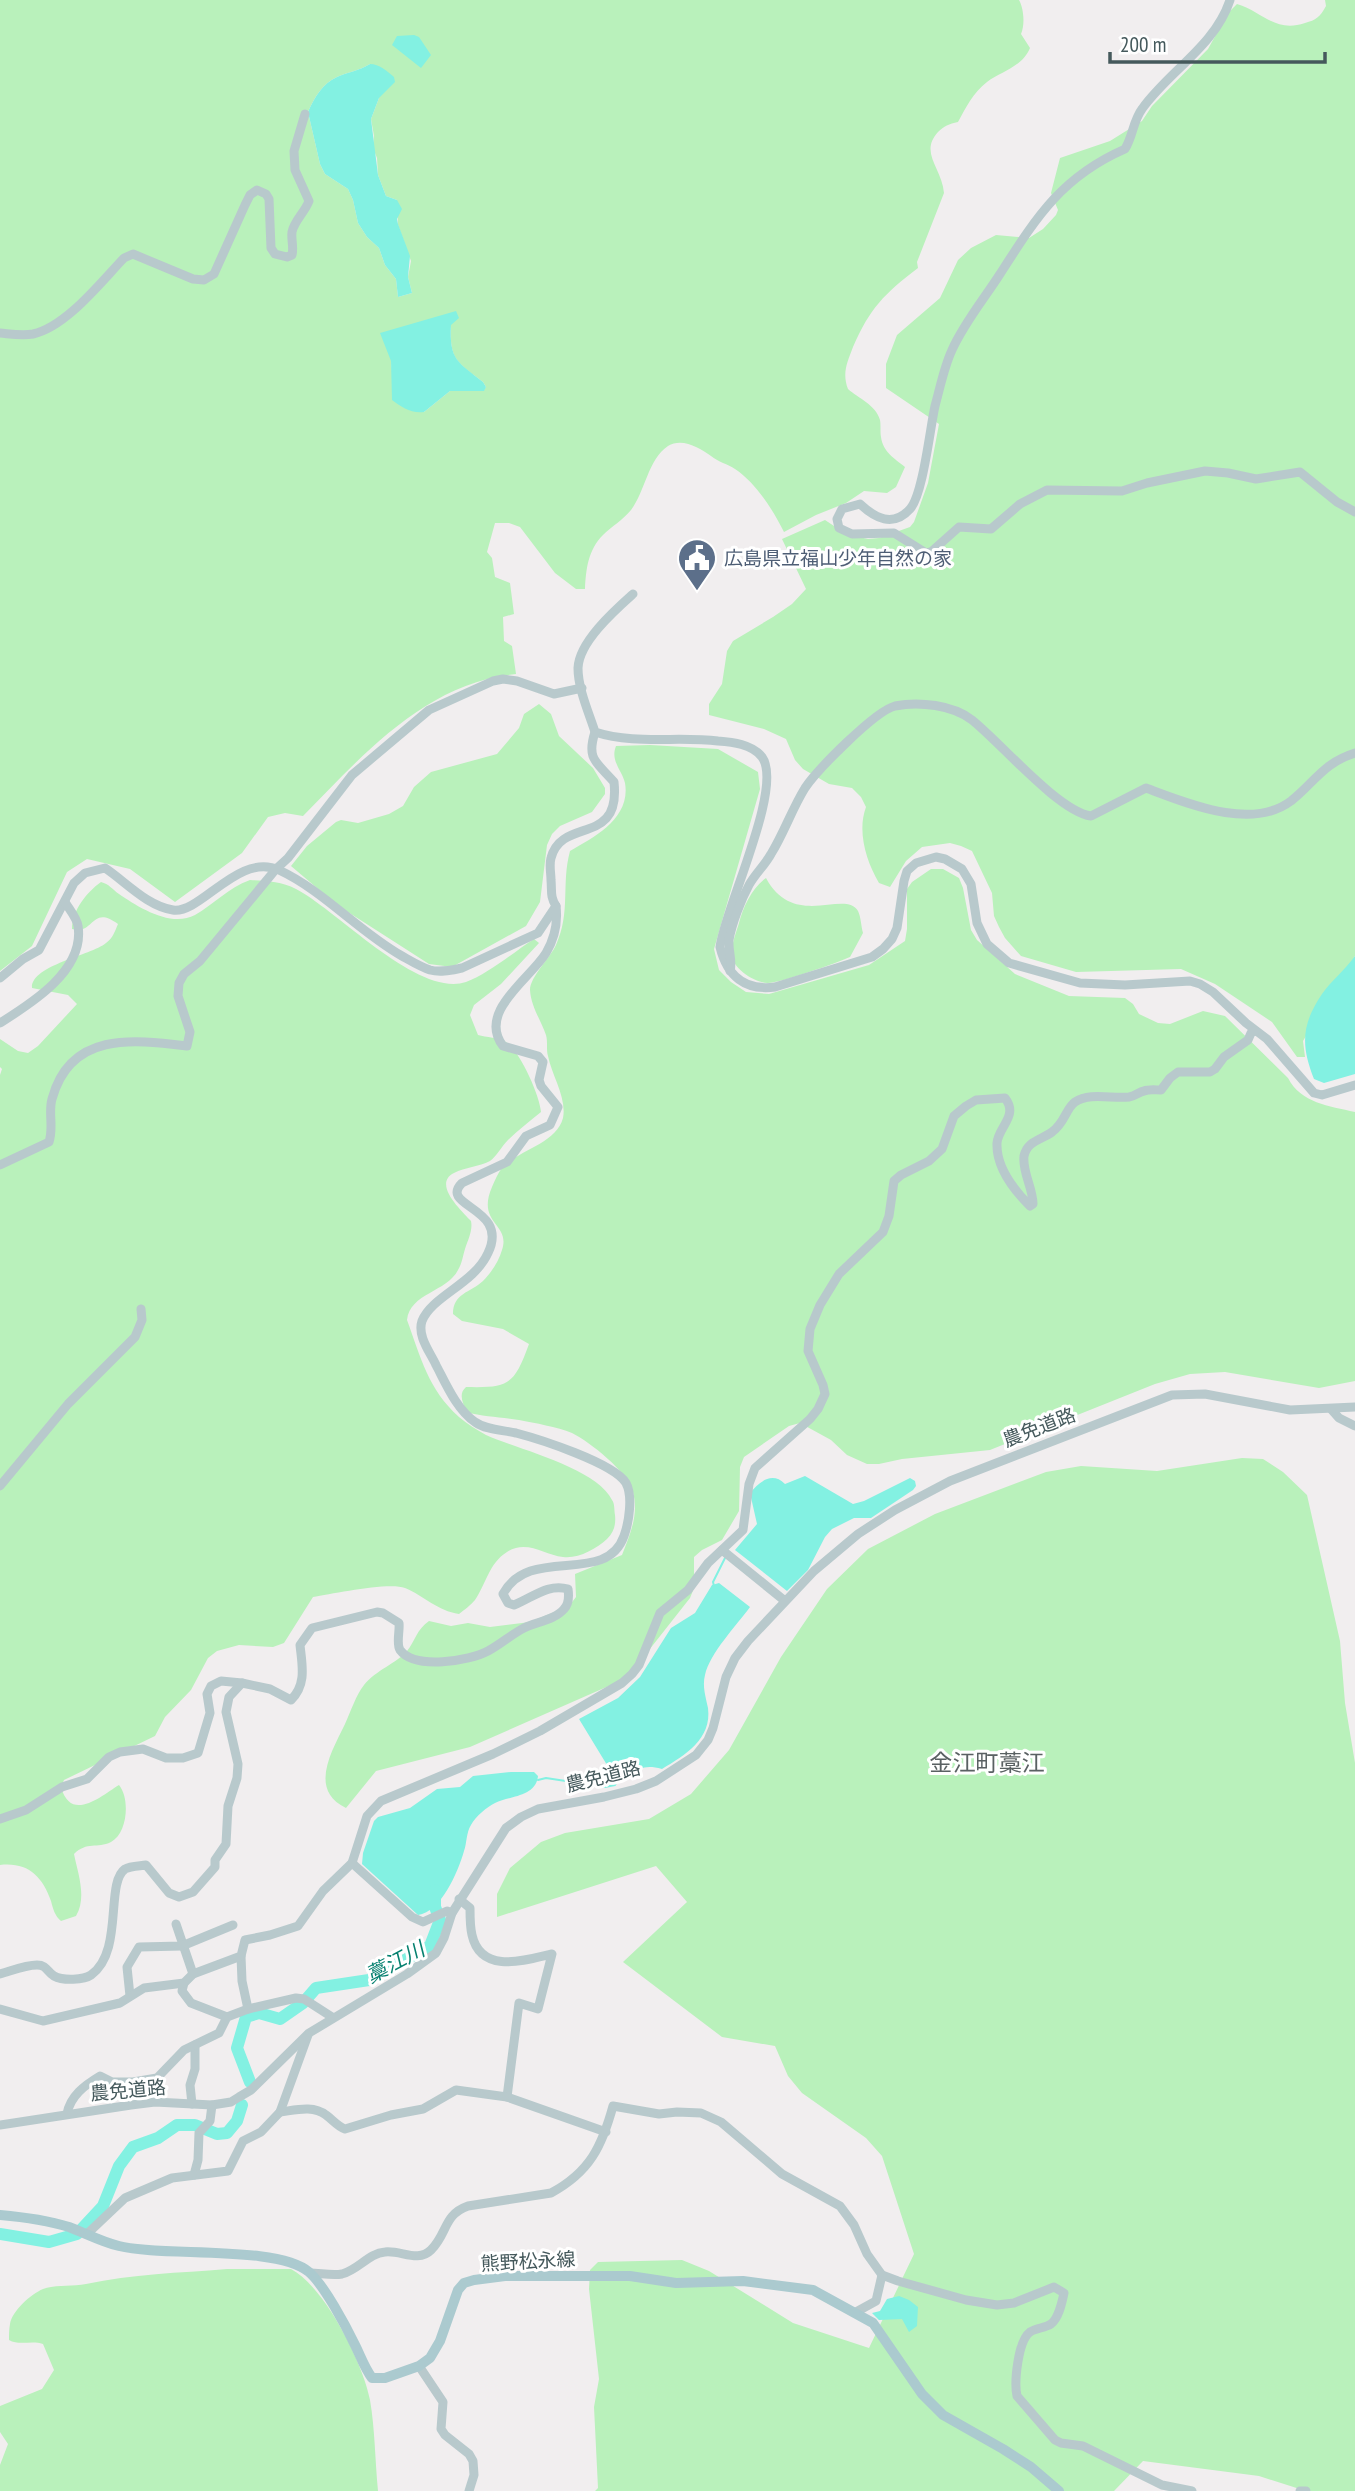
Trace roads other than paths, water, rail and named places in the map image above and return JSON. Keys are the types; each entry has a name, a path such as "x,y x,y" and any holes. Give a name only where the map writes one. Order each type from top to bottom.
{"main road":[{"path":"0,2215 27,2217 120,2246 267,2259 294,2264 310,2273 348,2330 364,2368 372,2378 385,2378 419,2367"},
{"name":"熊野松永線","path":"419,2367 430,2358 440,2341 458,2290 464,2283 495,2278 616,2276 676,2283 743,2281 813,2290 873,2323 922,2394 943,2415 1031,2467 1059,2491"}],"street":[{"path":"1230,0 1225,13 1199,49 1142,109 1125,149 1093,165 1052,198 1016,246 951,352 931,421 917,496 911,508 894,519 882,520 870,514 860,504 852,505 842,509 837,519 839,528 852,534 894,533 926,553 931,552 959,527 990,529 1020,504 1047,490 1122,491 1205,471 1256,479 1300,472 1337,502 1355,512"},
{"path":"0,333 26,334 50,327 72,311 124,258 132,254 193,279 204,280 214,274 250,195 257,190 270,199 271,248 275,254 287,257 292,255 295,222 303,215 309,201 295,170 294,151 305,114"},
{"path":"0,1819 26,1810 62,1787 87,1779 109,1758 120,1752 143,1749 166,1758 183,1758 198,1753 210,1713 207,1694 211,1686 221,1681 270,1689 291,1700 298,1694 302,1683 300,1645 304,1635 312,1628 377,1612 395,1619 400,1630 398,1646 408,1656 422,1662 446,1661 487,1651 524,1628 556,1615 564,1609 569,1598 568,1589 560,1587 541,1591 514,1605 508,1603 503,1594 517,1576 551,1566 592,1564 617,1548 624,1535 629,1492 621,1477 545,1440 477,1424 458,1403 446,1383 420,1329 429,1310 471,1278 483,1265 491,1246 492,1227 480,1213 458,1199 458,1188 462,1183 507,1162 526,1136 550,1125 558,1107 539,1080 543,1062 538,1056 503,1046 495,1031 496,1021 504,1002 546,953 558,924 556,906 551,899 550,860 556,846 568,836 598,827 613,806 614,782 593,760 590,747 596,733 578,667 585,646 614,611 633,594"},
{"path":"0,1165 49,1142 52,1132 53,1096 65,1070 82,1054 106,1044 124,1041 187,1046 190,1032 178,996 179,983 184,974 200,961 288,858 352,775 429,710 503,679 554,694 582,688"},
{"path":"730,972 730,937 750,885 771,854 806,786 857,734 895,706 918,704 943,707 969,717 1042,785 1083,815 1091,816 1146,788 1239,815 1259,815 1275,811 1335,760 1355,753"},
{"path":"596,733 620,739 714,740 737,743 762,757 767,779 763,808 720,947 730,972 741,982 762,989 775,987 872,957 892,939 897,928 907,871 916,863 936,857 962,869 971,884 977,923 987,944 1009,963 1080,983 1125,985 1190,981 1200,984 1213,992 1276,1047 1314,1093 1322,1095 1355,1085"},
{"path":"0,978 39,950 74,884 85,873 105,868 157,905 176,911 186,908 232,877 249,869 276,869 301,882 369,935 432,970 450,971 462,968 538,933 556,906"},
{"path":"0,1023 45,991 67,967 74,951 78,925 65,902"},
{"path":"248,2009 242,1981 241,1956 245,1940 298,1926 323,1891 352,1863 367,1816 381,1801 493,1754 540,1731 622,1683 639,1665 660,1613 688,1590 708,1563 743,1530 749,1483 755,1468 818,1409 825,1394 811,1362 810,1329 839,1274 883,1232 889,1216 894,1181 929,1161 942,1149 954,1116 976,1100 1005,1098 1010,1104 1010,1112 997,1141 1002,1169 1030,1206 1033,1204 1033,1196 1024,1164 1024,1153 1028,1145 1051,1133 1063,1122 1074,1102 1092,1097 1133,1096 1145,1091 1161,1090 1170,1077 1178,1072 1210,1072 1224,1057 1248,1041 1251,1033 1255,1031"},
{"path":"0,1486 68,1404 135,1337 142,1321 141,1308"},
{"name":"農免道路","path":"0,2125 155,2102 212,2105 231,2102 251,2090 309,2033 407,1974 436,1953 444,1938 443,1914 459,1899 506,1828 538,1809 636,1789 656,1781 696,1755 708,1740 713,1728 726,1677 735,1658 814,1571 858,1534 895,1510 950,1481 1172,1395 1205,1394 1290,1410 1355,1407"},
{"path":"1331,1409 1339,1418 1355,1426"},
{"path":"722,1550 785,1601"},
{"path":"0,1975 35,1965 45,1966 54,1976 70,1979 90,1976 101,1964 112,1938 113,1907 120,1875 127,1868 146,1864 169,1893 179,1897 193,1892 215,1867 215,1860 226,1844 228,1806 237,1778 238,1764 226,1704 242,1683"},
{"path":"352,1863 412,1917 423,1922 443,1914"},
{"path":"459,1899 470,1908 472,1936 486,1956 503,1963 514,1963 552,1954 538,2009 519,2003 507,2097"},
{"path":"176,1924 193,1974"},
{"path":"130,1997 127,1967 139,1947 182,1946 233,1925"},
{"path":"241,1956 193,1974 184,1983 182,1991 191,2003 227,2017 248,2009 296,1998 306,2000 332,2017"},
{"path":"0,2009 43,2021 120,2003 145,1988 184,1983"},
{"path":"67,2114 68,2107 82,2088 100,2076 112,2082 157,2078 184,2050 219,2033 227,2017"},
{"path":"82,2232 124,2199 172,2178 228,2171 243,2141 261,2132 280,2112 309,2033"},
{"path":"192,2104 190,2085 195,2068 195,2045"},
{"path":"280,2112 313,2109 325,2114 345,2129 391,2115 423,2109 456,2090 507,2097 606,2132"},
{"path":"194,2175 200,2133 210,2121 212,2105"},
{"path":"310,2273 341,2274 384,2252 424,2255 438,2241 449,2218 456,2211 468,2206 551,2193 587,2166 598,2151 613,2106 659,2114 701,2113 721,2122 782,2174 840,2206 882,2275 966,2300 997,2305 1014,2303 1054,2287 1060,2289 1064,2293 1056,2317 1051,2324 1031,2331 1021,2349 1015,2387 1017,2396 1055,2440 1083,2446 1162,2484 1192,2491"},
{"path":"856,2312 876,2301 882,2275"},
{"path":"419,2367 443,2402 441,2429 469,2454 473,2461 474,2474 469,2491"},
{"path":"1300,2491 1306,2491"}],"waterway":[{"path":"714,1586 713,1582 725,1558"},
{"path":"538,1780 546,1778 605,1787 615,1785 622,1772"},
{"name":"藁江川","path":"250,2082 237,2048 246,2017 259,2013 280,2019 303,2003 316,1988 369,1980 430,1946 440,1920 435,1907 435,1890"},
{"name":"藁江川","path":"0,2234 49,2242 77,2234 103,2206 119,2166 133,2147 158,2138 177,2125 195,2125 217,2134 227,2133 237,2121 242,2105"}],"place":[{"name":"広島県立福山少年自然の家","path":"697,592"}],"district":[{"name":"金江町藁江","path":"987,1762"}]}
